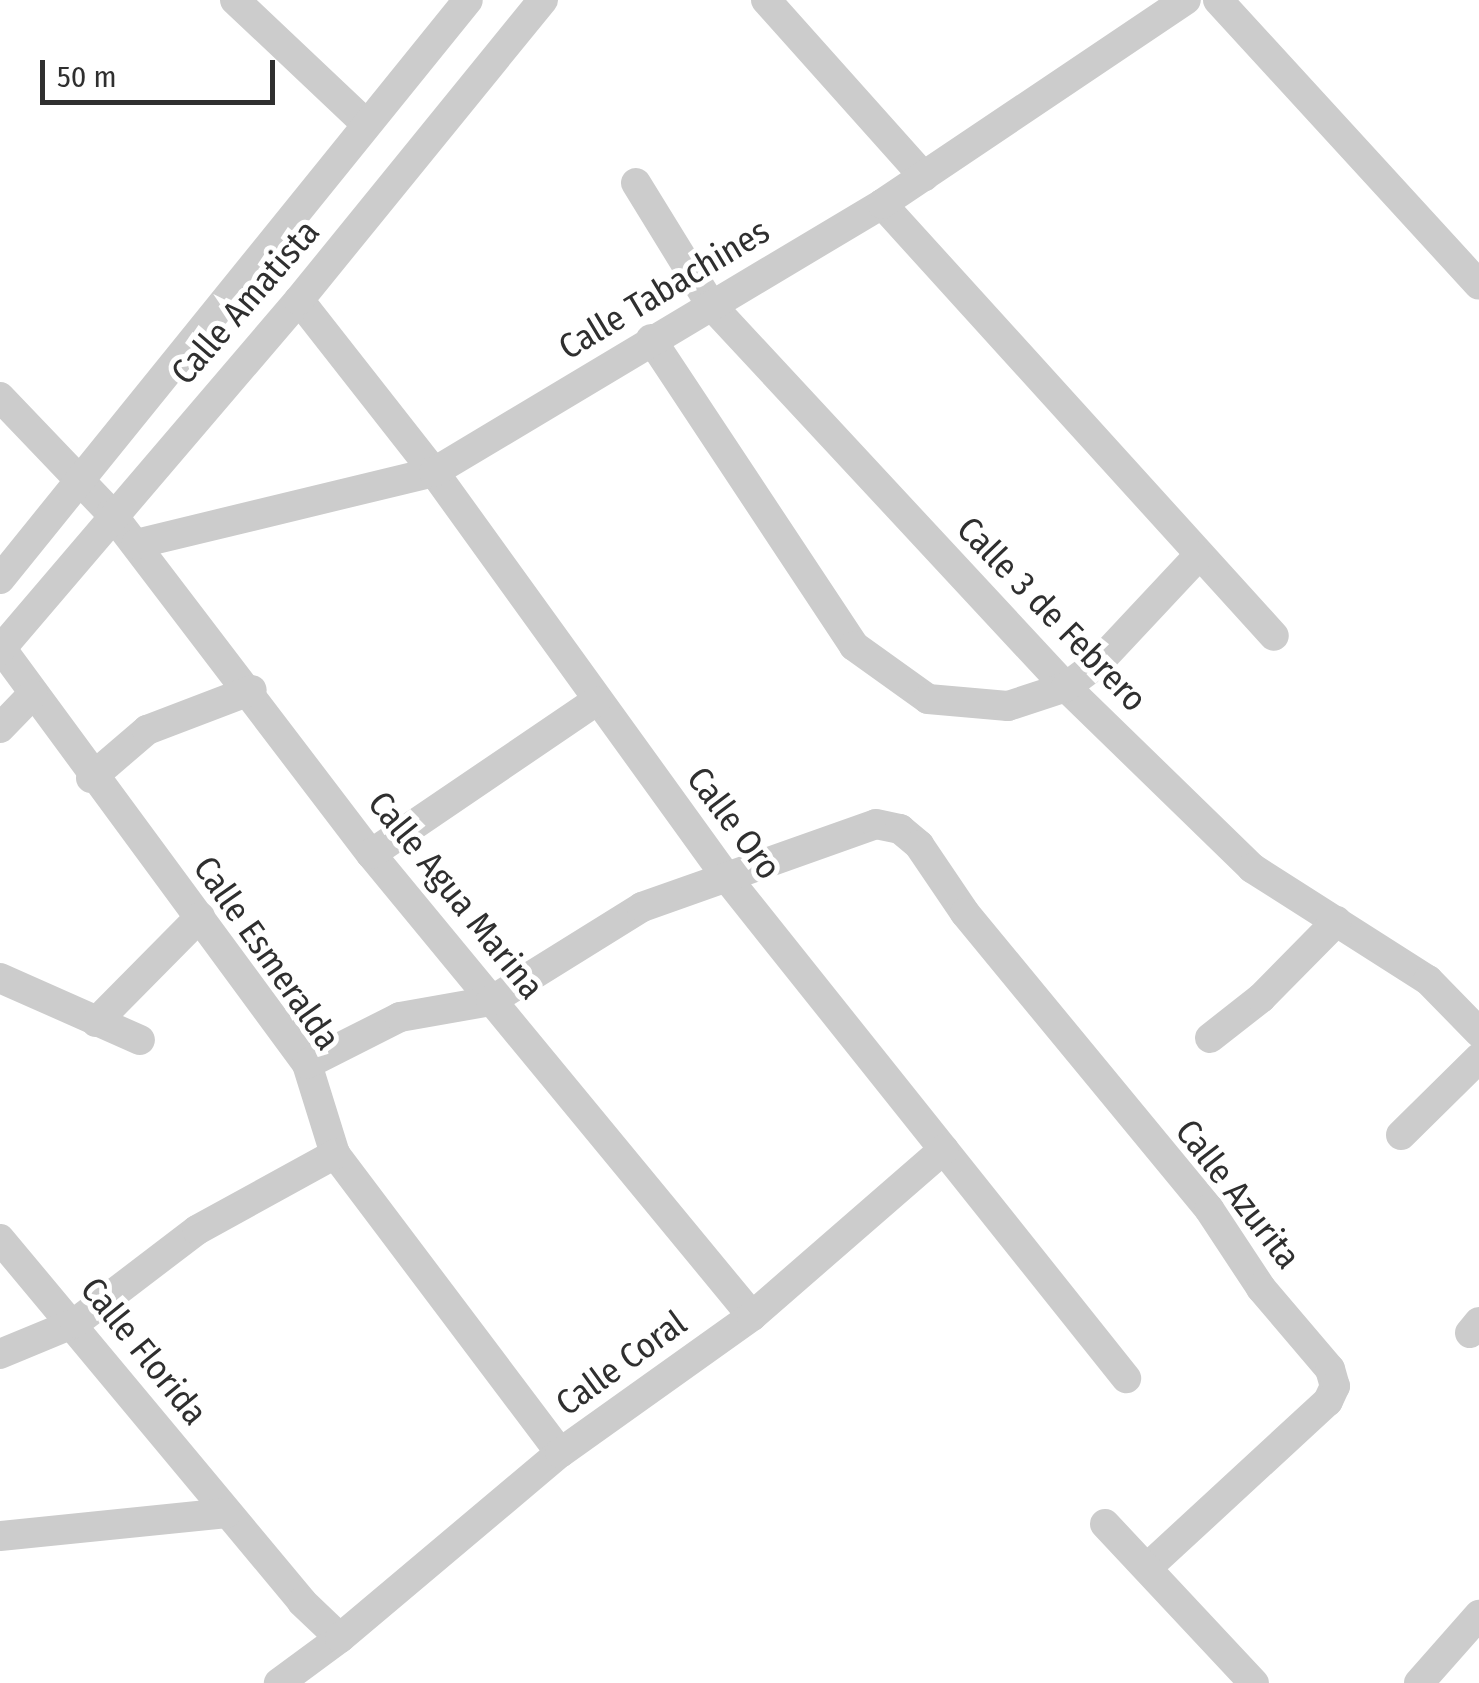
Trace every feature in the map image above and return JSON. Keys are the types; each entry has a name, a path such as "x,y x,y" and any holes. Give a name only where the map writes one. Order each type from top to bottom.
{"street":[{"path":"235,0 366,124"},
{"name":"Calle Amatista","path":"0,579 468,0"},
{"name":"Calle Amatista","path":"1,649 111,514 299,300 543,0"},
{"path":"766,0 924,177"},
{"name":"Calle Tabachines","path":"136,544 434,472 882,204 1186,0"},
{"path":"1218,0 1479,285"},
{"name":"Calle 3 de Febrero","path":"636,183 711,305 1066,688 1252,868 1428,980 1479,1032"},
{"path":"882,204 1274,636"},
{"name":"Calle Oro","path":"299,300 434,472 727,878 1126,1378"},
{"path":"651,339 854,646 888,677 928,699 1008,706 1066,688 1098,663 1198,556"},
{"name":"Calle Agua Marina","path":"0,397 82,480 136,544 252,690 371,854 752,1316"},
{"name":"Calle Esmeralda","path":"1,649 91,778 307,1064 334,1154 560,1453"},
{"path":"91,778 146,730 252,690"},
{"path":"0,728 33,694"},
{"path":"371,854 596,701"},
{"name":"Calle Azurita","path":"727,878 876,824 900,829 919,845 1049,1017 1330,1368 1335,1386 1308,1418 1149,1566"},
{"path":"307,1064 400,1018 491,1001 642,907 727,878"},
{"path":"96,1022 200,918"},
{"path":"1210,1038 1261,998 1337,922"},
{"path":"0,978 140,1040"},
{"path":"1401,1135 1479,1058"},
{"name":"Calle Coral","path":"279,1683 340,1638 560,1453 752,1316 944,1148"},
{"path":"0,1354 76,1323 197,1230 334,1154"},
{"name":"Calle Florida","path":"0,1239 76,1323 227,1512 340,1638"},
{"path":"0,1536 227,1512"},
{"path":"1106,1524 1149,1566 1196,1628 1254,1683"},
{"path":"1419,1683 1479,1615"}]}
